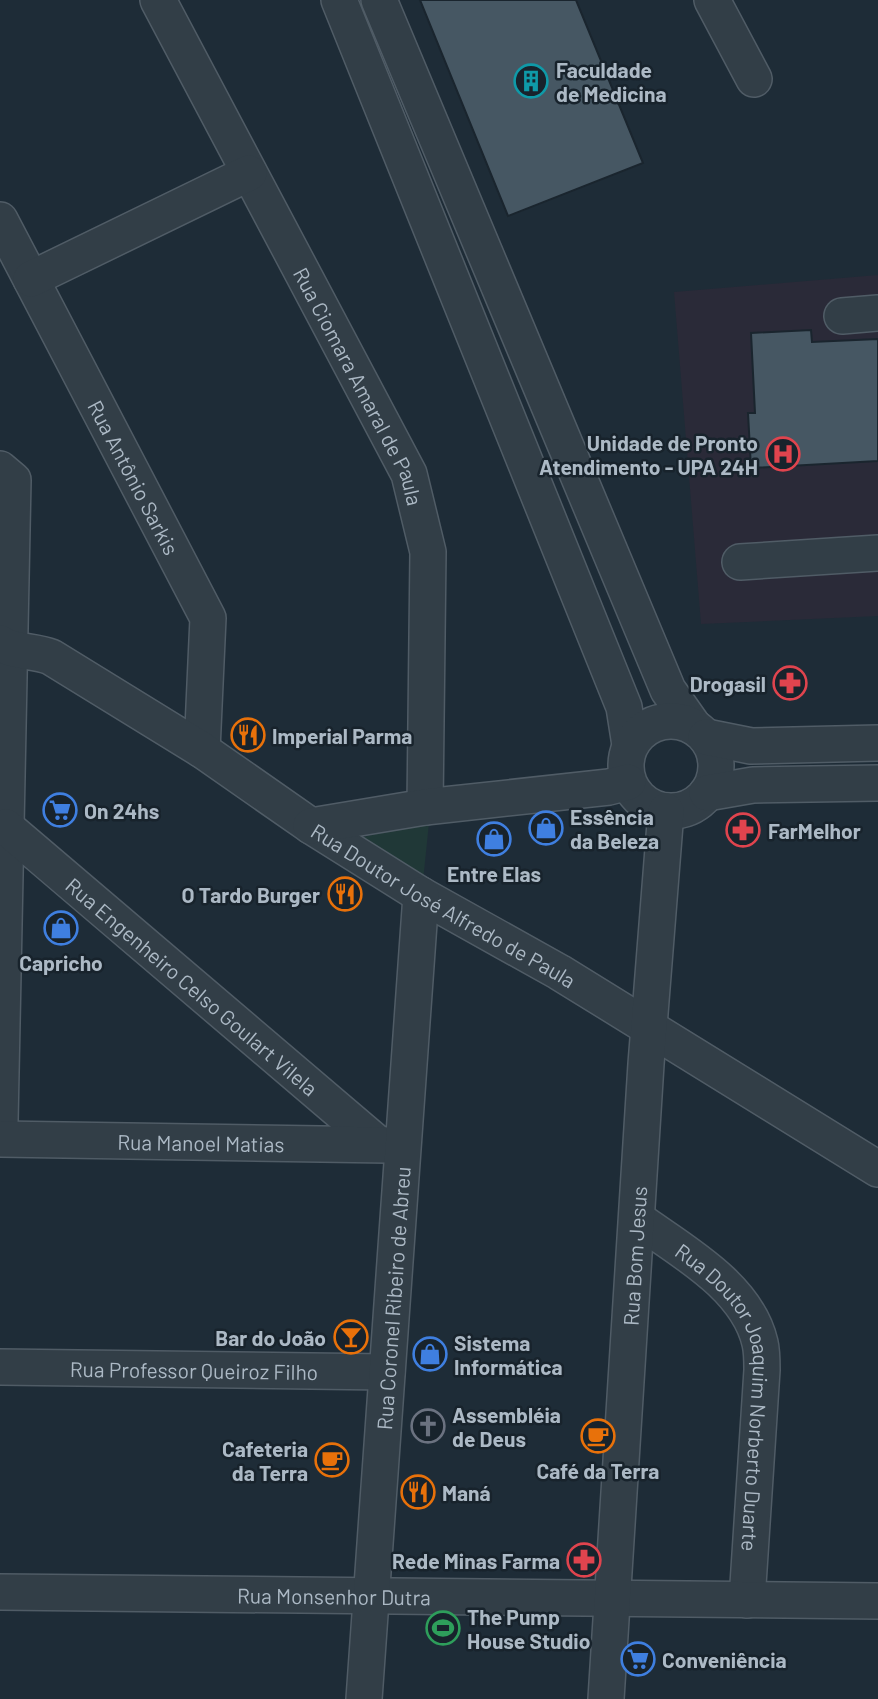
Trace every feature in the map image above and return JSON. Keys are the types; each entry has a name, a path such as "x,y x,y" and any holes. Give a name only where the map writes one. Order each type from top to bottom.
{"street":[{"name":"Rua Ciomara Amaral de Paula","path":"158,0 409,474 428,552 425,807"},
{"path":"339,0 624,707 630,745"},
{"path":"379,0 668,690 713,750 716,765 707,793"},
{"path":"712,0 754,79"},
{"path":"31,279 249,173"},
{"name":"Rua Antônio Sarkis","path":"0,220 208,618 202,750"},
{"path":"842,316 878,313"},
{"path":"0,468 13,480 5,646 6,827 0,1122"},
{"path":"740,562 878,553"},
{"name":"Rua Doutor José Alfredo de Paula","path":"5,646 33,650 51,657 202,750 311,826 421,895 559,972 878,1169"},
{"path":"878,743 751,746 666,720 651,724 630,745 626,757 628,782 643,802 666,811 682,810 707,793 752,785 878,783"},
{"path":"311,826 425,807 609,787 628,782"},
{"name":"Rua Bom Jesus","path":"606,1699 649,1028 666,811"},
{"name":"Rua Engenheiro Celso Goulart Vilela","path":"6,827 391,1145"},
{"name":"Rua Coronel Ribeiro de Abreu","path":"365,1699 387,1372 391,1145 421,895"},
{"name":"Rua Manoel Matias","path":"0,1139 391,1145"},
{"name":"Rua Doutor Joaquim Norberto Duarte","path":"637,1219 728,1289 745,1310 760,1342 762,1370 747,1600"},
{"name":"Rua Professor Queiroz Filho","path":"0,1367 387,1372"},
{"name":"Rua Monsenhor Dutra","path":"0,1592 878,1601"}],"shaded area":[{"name":"Unidade de Pronto Atendimento - UPA 24H","path":"878,275 878,616 701,624 674,292"}],"green space":[{"path":"429,823 423,881 349,840"}],"building":[{"name":"Faculdade de Medicina","path":"420,0 576,0 643,163 508,216"},
{"path":"811,330 812,342 878,339 878,461 751,468 748,413 755,413 751,333"}],"place":[{"name":"Faculdade de Medicina","path":"531,81"},
{"name":"Unidade de Pronto Atendimento - UPA 24H","path":"783,454"},
{"name":"Drogasil","path":"790,683"},
{"name":"Imperial Parma","path":"248,735"},
{"name":"On 24hs","path":"60,810"},
{"name":"Essência da Beleza","path":"546,828"},
{"name":"FarMelhor","path":"743,830"},
{"name":"Entre Elas","path":"494,839"},
{"name":"O Tardo Burger","path":"345,894"},
{"name":"Capricho","path":"61,928"},
{"name":"Bar do João","path":"351,1337"},
{"name":"Sistema Informática","path":"430,1354"},
{"name":"Assembléia de Deus","path":"428,1426"},
{"name":"Café da Terra","path":"598,1436"},
{"name":"Cafeteria da Terra","path":"332,1460"},
{"name":"Maná","path":"418,1492"},
{"name":"Rede Minas Farma","path":"584,1560"},
{"name":"The Pump House Studio","path":"443,1628"},
{"name":"Conveniência","path":"638,1659"}]}
